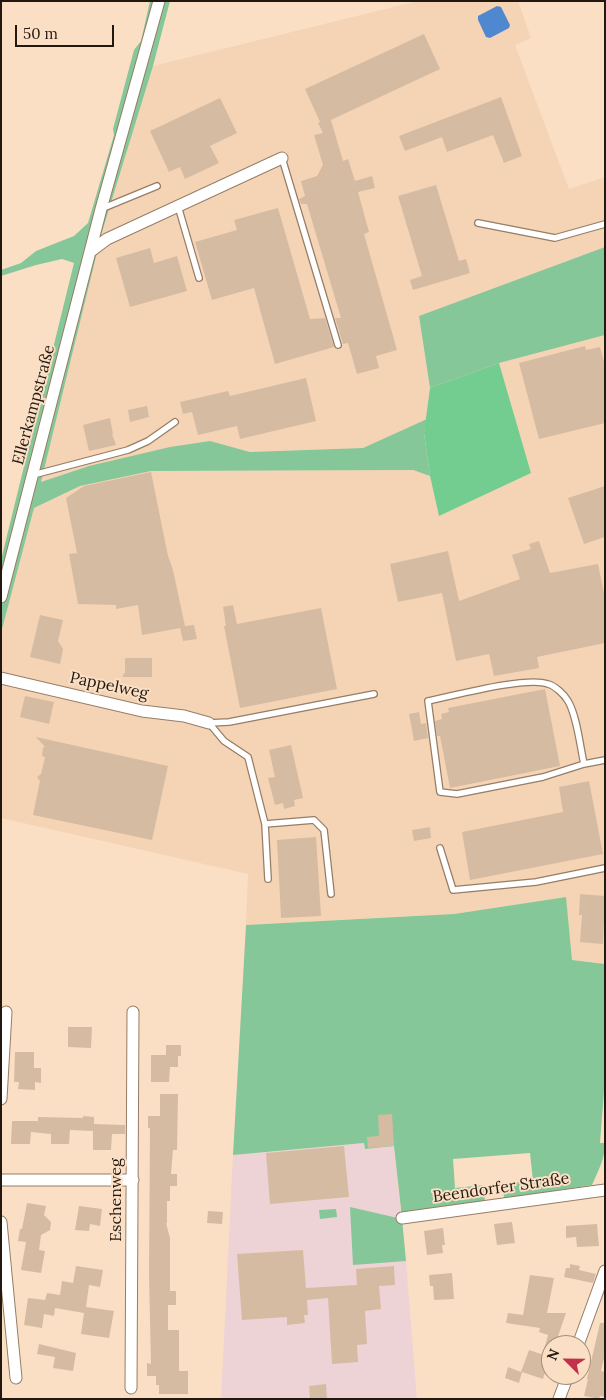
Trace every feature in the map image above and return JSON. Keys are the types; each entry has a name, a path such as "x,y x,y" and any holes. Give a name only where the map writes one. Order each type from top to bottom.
{"street":[{"name":"Ellerkampstraße","path":"1,597 101,210 159,1"},
{"path":"91,251 107,239 282,158"},
{"name":"Pappelweg","path":"1,678 142,711 184,716 210,723"},
{"path":"1,1100 6,1012"},
{"name":"Eschenweg","path":"131,1388 133,1012"},
{"path":"1,1180 133,1180"},
{"name":"Beendorfer Straße","path":"402,1218 605,1190"},
{"path":"1,1222 16,1378"},
{"path":"582,1335 605,1271"},
{"path":"559,1399 564,1385"}],"lane":[{"path":"282,158 338,345"},
{"path":"101,210 157,186"},
{"path":"178,206 199,278"},
{"path":"478,223 555,238 605,224"},
{"path":"33,475 128,450 148,441 175,422"},
{"path":"584,764 576,726 568,701 559,691 548,684 523,682 428,701 440,792 457,794 543,777 584,764 605,760"},
{"path":"210,723 229,722 374,694"},
{"path":"210,723 224,740 248,758 265,824 268,879"},
{"path":"265,824 314,820 324,830 330,894"},
{"path":"440,848 453,890 536,882 605,868"}],"shaded area":[{"path":"418,1 518,1 531,38 515,45 569,189 605,177 605,247 419,316 430,388 427,419 363,448 250,452 210,441 41,482 102,232 153,66"},
{"path":"605,335 605,964 572,960 565,897 454,914 246,925 248,874 1,818 1,633 34,508 80,486 150,471 413,470 430,476 439,515 531,473 499,363"},
{"path":"364,1143 365,1149 394,1146 406,1261 417,1399 221,1399 233,1155"}],"green space":[{"path":"150,1 170,1 153,66 102,232 41,482 89,466 170,447 210,441 250,452 363,448 427,419 424,433 430,476 413,470 151,471 80,486 34,508 1,633 1,560 74,263 62,259 1,276 1,270 21,263 36,251 74,236 88,223 114,135 113,129 134,50 141,41"},
{"path":"605,247 605,335 499,363 430,388 419,316"},
{"path":"499,363 531,473 439,516 430,476 424,433 430,388"},
{"path":"566,897 572,960 605,964 605,1078 600,1143 605,1143 605,1149 601,1165 592,1185 504,1199 503,1183 533,1181 530,1153 453,1159 455,1188 484,1185 485,1202 402,1218 394,1146 365,1149 364,1143 233,1155 246,925 454,914"},
{"path":"350,1207 402,1219 406,1261 353,1265"},
{"path":"336,1209 337,1217 320,1219 319,1210"}],"water":[{"path":"497,6 501,7 510,25 509,28 490,38 486,37 478,16"}],"building":[{"path":"424,34 440,69 331,120 343,161 348,159 355,181 372,176 375,188 358,192 369,232 364,234 397,350 376,356 379,368 357,374 348,343 343,344 335,318 341,318 307,204 301,204 299,199 305,196 301,181 317,176 323,165 314,135 323,133 305,89"},
{"path":"501,97 522,156 504,163 493,135 447,152 442,137 405,151 399,136"},
{"path":"220,98 237,133 210,146 219,163 185,179 180,167 169,172 150,131"},
{"path":"436,185 459,261 466,259 470,273 413,290 410,280 422,276 398,196"},
{"path":"278,208 310,319 325,318 334,347 275,364 254,288 212,300 195,242 237,230 234,220"},
{"path":"150,248 154,263 177,256 187,291 130,307 116,258"},
{"path":"585,346 586,350 600,347 605,365 605,423 539,439 519,363"},
{"path":"306,378 316,421 240,439 237,426 198,435 192,412 183,414 180,402 228,391 230,396"},
{"path":"147,406 149,417 130,422 128,410"},
{"path":"110,418 112,434 116,445 89,451 83,425"},
{"path":"151,472 168,556 173,570 185,626 194,625 197,639 183,641 180,628 142,635 138,605 116,609 116,605 78,604 69,554 77,553 66,498 84,486"},
{"path":"605,486 605,537 584,544 568,498"},
{"path":"539,541 550,573 598,564 605,598 605,643 537,657 539,668 494,676 489,654 456,661 442,593 398,602 390,564 448,551 459,601 520,579 512,555 531,549 529,544"},
{"path":"233,605 237,624 321,608 337,689 240,708 224,626 226,626 223,607"},
{"path":"40,615 63,620 58,641 63,649 60,664 30,657"},
{"path":"125,658 152,658 152,677 122,677 125,672"},
{"path":"545,689 560,766 450,788 440,736 437,736 435,721 442,719 441,714 449,712 448,708"},
{"path":"25,696 54,702 49,724 20,717"},
{"path":"419,712 421,724 426,723 428,738 414,741 409,714"},
{"path":"36,737 168,766 152,840 33,815 40,781 37,777 41,774 45,757 42,756 43,748 45,747"},
{"path":"291,745 303,798 294,800 295,806 284,809 283,803 275,805 268,778 275,777 269,750"},
{"path":"589,781 603,854 470,880 462,832 563,812 559,787"},
{"path":"430,827 431,838 414,841 412,830"},
{"path":"316,837 321,916 281,918 277,840"},
{"path":"580,894 605,896 603,944 580,942 582,915 579,915"},
{"path":"68,1027 92,1027 91,1048 68,1047"},
{"path":"166,1045 181,1045 178,1067 170,1067 169,1082 151,1082 151,1055 166,1055"},
{"path":"15,1052 34,1052 34,1068 41,1068 41,1083 35,1082 35,1090 18,1089 19,1082 14,1082"},
{"path":"160,1094 178,1094 177,1150 173,1150 171,1174 177,1174 177,1186 170,1186 170,1201 167,1201 166,1223 170,1238 170,1291 176,1291 176,1305 168,1305 168,1330 179,1330 179,1371 188,1371 188,1394 159,1394 156,1376 147,1376 147,1363 151,1364 149,1275 150,1128 148,1128 148,1116 160,1116"},
{"path":"392,1114 394,1146 368,1148 367,1137 379,1136 378,1115"},
{"path":"83,1116 94,1117 94,1124 125,1125 125,1134 112,1134 111,1150 93,1150 93,1131 70,1130 69,1144 51,1144 51,1134 31,1132 30,1144 11,1144 12,1121 38,1121 38,1117 83,1118"},
{"path":"344,1146 349,1197 270,1204 266,1153"},
{"path":"27,1203 46,1206 44,1215 51,1222 50,1230 41,1235 39,1250 45,1251 41,1273 21,1270 26,1242 18,1241"},
{"path":"79,1206 102,1209 100,1226 90,1224 89,1231 75,1230"},
{"path":"208,1211 223,1212 222,1224 207,1223"},
{"path":"512,1222 515,1243 497,1245 494,1224"},
{"path":"597,1224 599,1246 577,1247 576,1237 566,1238 566,1226"},
{"path":"443,1228 445,1245 442,1245 443,1253 427,1255 424,1231"},
{"path":"303,1250 306,1288 357,1285 356,1269 394,1266 395,1285 379,1286 381,1309 365,1311 367,1344 357,1345 358,1362 332,1364 328,1298 307,1300 308,1315 304,1315 305,1323 287,1325 287,1317 242,1320 237,1254"},
{"path":"570,1264 580,1266 579,1270 596,1274 593,1283 564,1277 566,1268 570,1268"},
{"path":"76,1266 103,1270 100,1287 89,1285 86,1307 114,1311 109,1338 81,1334 84,1313 55,1308 54,1316 44,1314 42,1328 24,1325 28,1298 45,1300 47,1293 60,1295 62,1281 73,1283"},
{"path":"452,1273 454,1299 434,1300 433,1286 430,1286 429,1275"},
{"path":"530,1275 554,1278 547,1313 566,1313 558,1335 548,1335 539,1332 540,1328 506,1323 508,1313 523,1315"},
{"path":"600,1323 605,1323 605,1354 601,1371 605,1372 605,1397 600,1396 599,1399 584,1396 587,1385 591,1385 591,1362"},
{"path":"39,1344 76,1353 73,1371 53,1368 55,1357 37,1354"},
{"path":"529,1350 541,1354 541,1378 522,1372 519,1383 505,1378 508,1367 521,1372"},
{"path":"326,1384 327,1399 310,1399 309,1386"}]}
